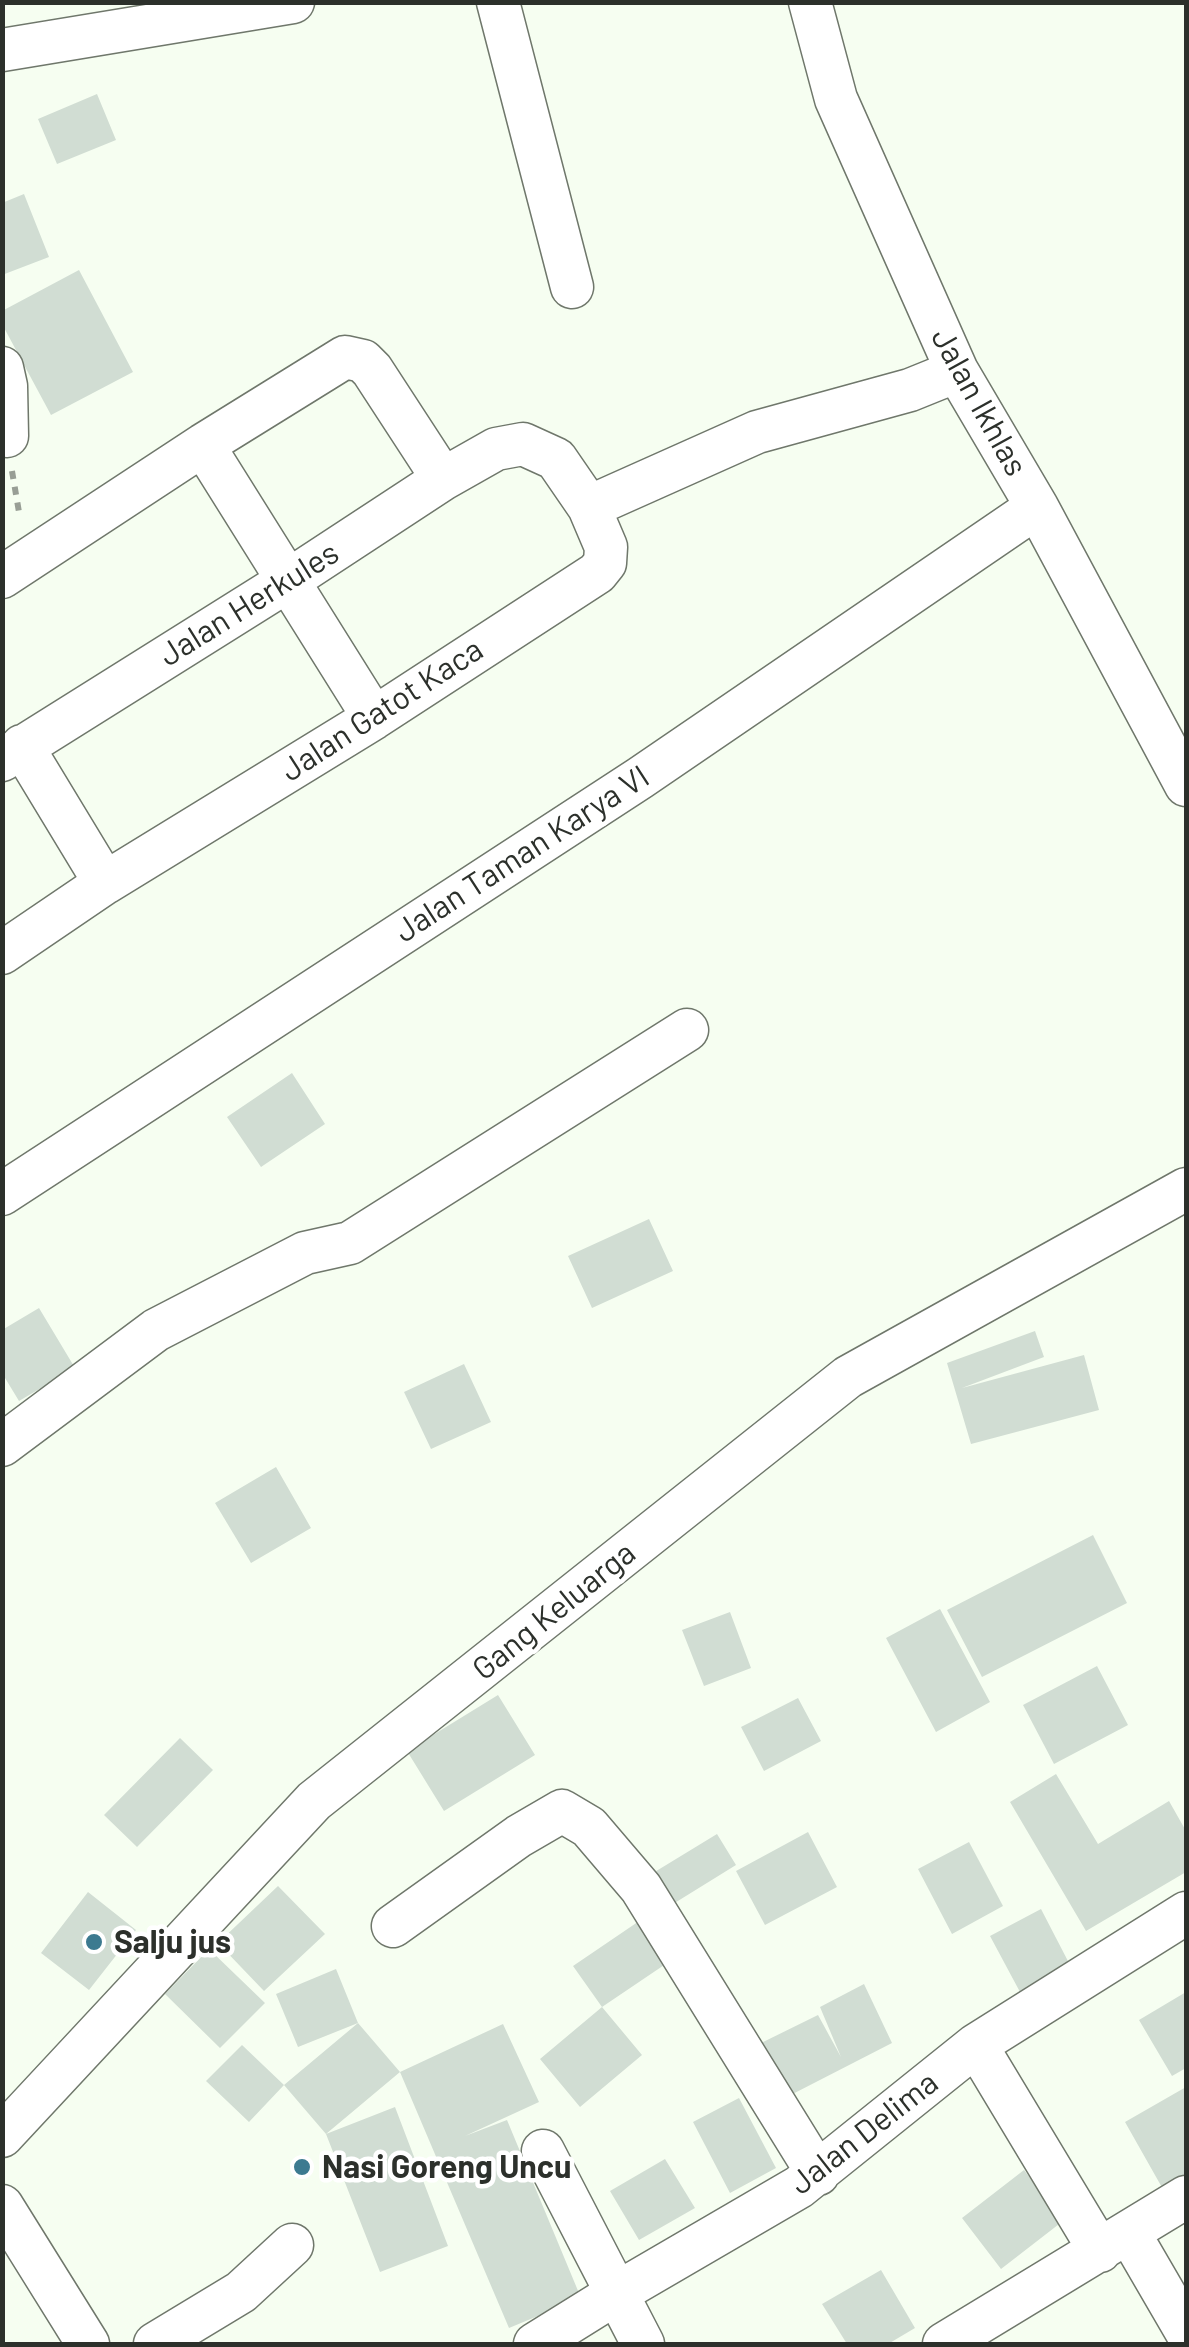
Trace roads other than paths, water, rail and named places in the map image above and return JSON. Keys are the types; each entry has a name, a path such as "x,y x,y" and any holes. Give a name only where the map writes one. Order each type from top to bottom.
{"street":[{"path":"2,50 294,2"},
{"path":"498,2 572,287"},
{"name":"Jalan Ikhlas","path":"810,2 836,99 957,371 1037,507 1186,785"},
{"path":"17,554 345,358 355,357 372,370 443,479"},
{"path":"2,368 6,436"},
{"path":"589,507 757,432 910,390 957,371"},
{"name":"Jalan Gatot Kaca","path":"2,952 105,883 374,718 606,563 606,547 589,507 556,459 523,444 496,449"},
{"path":"203,445 374,718"},
{"name":"Jalan Herkules","path":"12,753 496,449"},
{"name":"Jalan Taman Karya VI","path":"2,1194 640,778 1037,507"},
{"path":"12,753 105,883"},
{"path":"2,1445 156,1330 305,1253 350,1244 686,1030"},
{"name":"Gang Keluarga","path":"2,2136 314,1801 848,1376 1186,1189"},
{"path":"393,1926 519,1836 562,1811 589,1827 641,1888 818,2174"},
{"name":"Jalan Delima","path":"535,2344 818,2174 976,2044 1186,1913"},
{"path":"976,2044 1115,2242 1186,2332"},
{"path":"543,2151 643,2344"},
{"path":"944,2344 1186,2197"},
{"path":"2,2206 88,2344"},
{"path":"156,2344 241,2292 292,2245"}],"place":[{"name":"Salju jus","path":"94,1942"},
{"name":"Nasi Goreng Uncu","path":"302,2167"}]}
